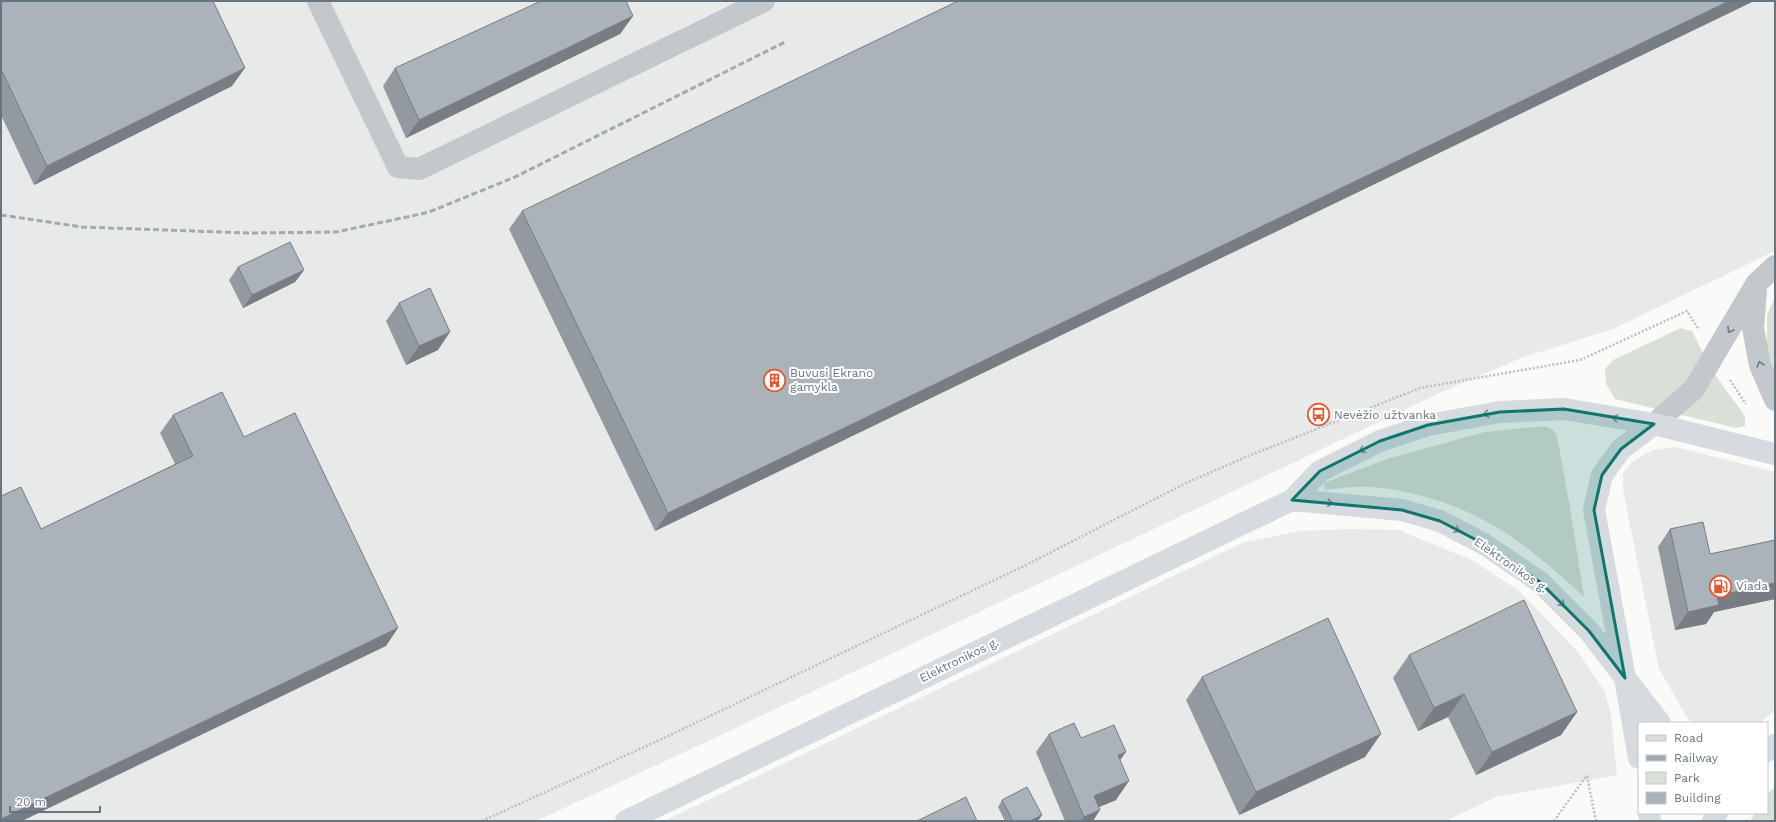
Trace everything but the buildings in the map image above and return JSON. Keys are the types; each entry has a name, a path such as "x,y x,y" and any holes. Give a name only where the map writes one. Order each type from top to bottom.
{"main road":[{"name":"Elektronikos g.","path":"626,821 1292,500 1320,471 1380,441 1428,426 1500,412 1564,409 1654,424 1775,454"},
{"path":"1638,752 1594,510 1602,475 1621,449 1654,424"},
{"name":"Elektronikos g.","path":"1292,500 1402,510 1440,521 1484,544 1540,582 1589,631 1659,722"}],"street":[{"path":"318,1 398,167 419,169 764,1"},
{"path":"1654,424 1694,389 1756,284 1775,266"},
{"path":"1756,284 1753,328 1760,366 1775,400"}],"path":[{"path":"482,821 666,738 997,579 1186,483 1246,457 1420,388 1580,360 1687,311 1744,402 1749,406"},
{"path":"1554,821 1586,775 1596,821"}],"highlighted area":[{"path":"1564,409 1654,424 1621,449 1602,475 1594,510 1625,678 1589,631 1540,582 1484,544 1440,521 1402,510 1292,500 1320,471 1380,441 1428,425 1500,412"}],"shaded area":[{"path":"1,1 1775,1 1775,251 1613,329 1521,358 1446,390 704,743 536,821 1,821"},
{"path":"1675,447 1775,472 1775,710 1761,722 1692,722 1688,719 1659,669 1623,490 1623,473 1633,461 1653,450"},
{"path":"1348,529 1398,530 1472,560 1518,590 1578,652 1605,692 1611,714 1617,775 1496,797 1446,821 664,821 1242,543 1300,531"}],"green space":[{"path":"1775,297 1775,374 1767,350 1767,315"},
{"path":"1681,328 1692,331 1710,367 1741,410 1745,418 1745,426 1736,428 1615,399 1606,384 1605,369 1613,360"},
{"path":"1534,427 1550,428 1557,436 1584,597 1525,546 1504,532 1461,509 1410,493 1383,488 1352,487 1325,490 1324,483 1387,459 1485,432"},
{"path":"1775,786 1775,821 1750,821 1754,814 1768,814 1768,794"}],"railway":[{"path":"1,215 82,227 249,233 336,232 421,214 515,177 785,42"}],"place":[{"name":"Buvusi Ekrano gamykla","path":"775,380"},
{"name":"Nevėžio užtvanka","path":"1318,415"},
{"name":"Viada","path":"1720,586"}]}
